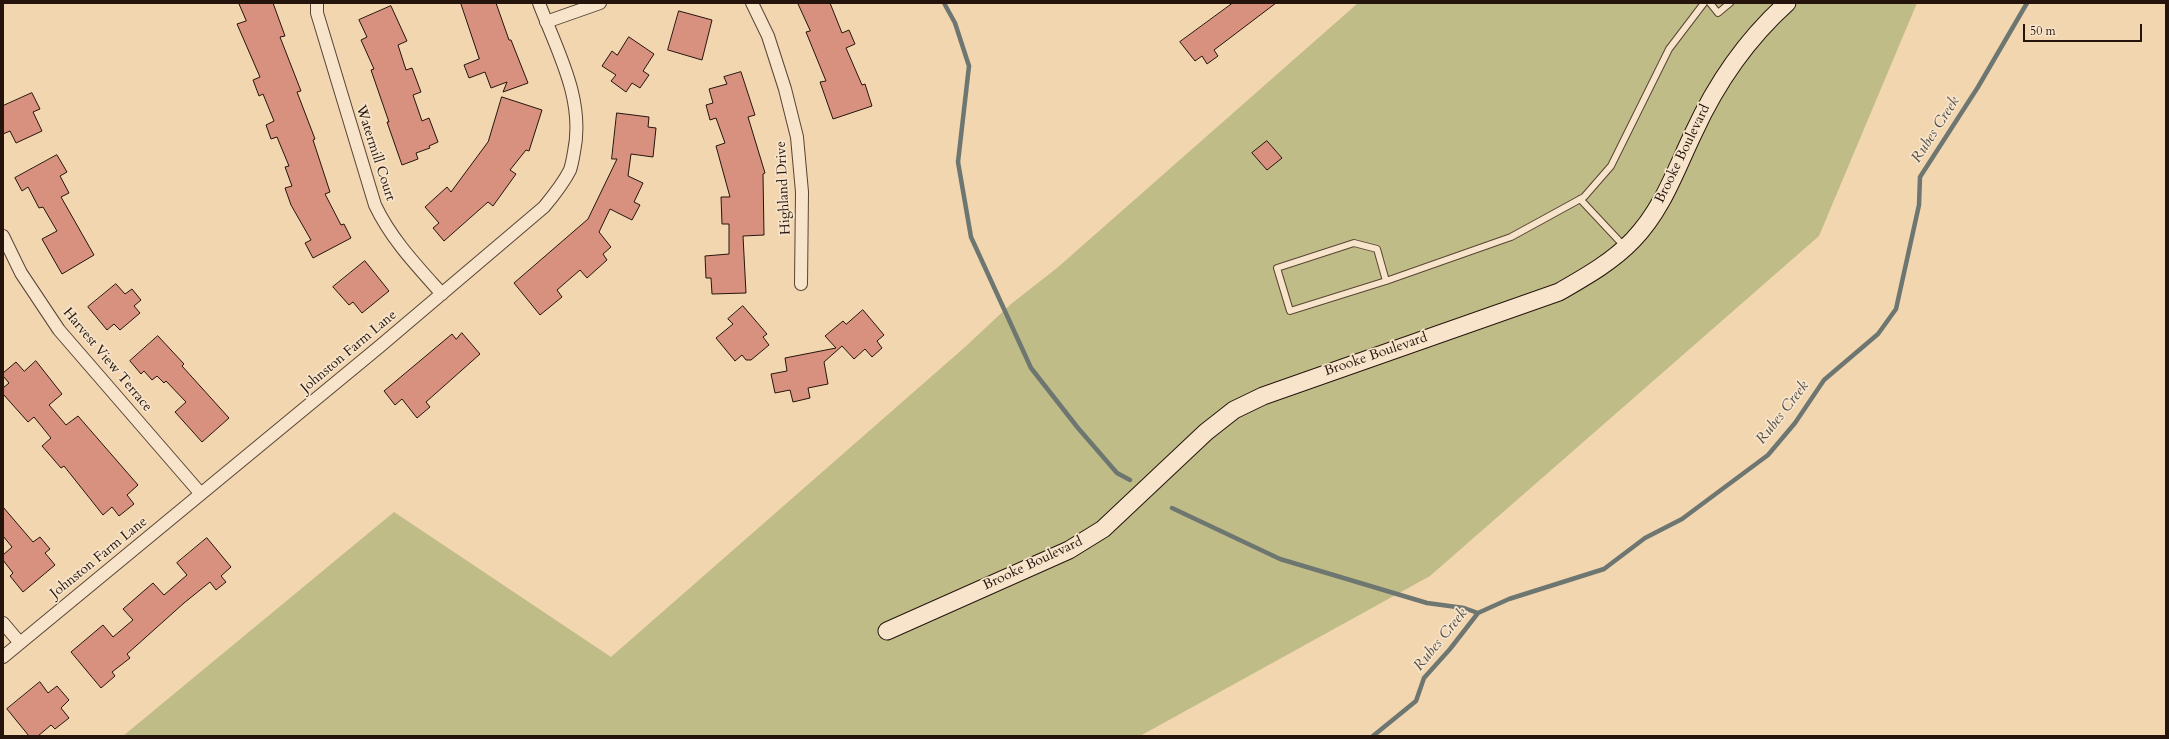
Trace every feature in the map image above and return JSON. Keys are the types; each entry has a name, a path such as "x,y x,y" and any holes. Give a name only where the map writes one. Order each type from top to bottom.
{"street":[{"name":"Watermill Court","path":"317,3 317,13 375,205 385,225 398,244 442,294"},
{"name":"Johnston Farm Lane","path":"3,657 442,294 544,207 558,190 570,168 576,142 576,114 573,92 539,3"},
{"path":"546,22 600,3"},
{"name":"Highland Drive","path":"752,3 768,36 787,95 797,136 802,192 801,284"},
{"name":"Brooke Boulevard","path":"886,631 1069,550 1103,529 1179,456 1234,410 1263,396 1296,383 1559,292 1600,268 1634,240 1657,209 1673,183 1694,132 1732,62 1773,16 1787,3"},
{"name":"Harvest View Terrace","path":"3,236 21,273 59,330 201,494"},
{"path":"3,623 20,643"}],"lane":[{"path":"1386,281 1377,249 1354,243 1277,268 1290,311 1386,281 1510,237 1580,200 1611,166 1669,49 1704,3"},
{"path":"1710,3 1718,13 1730,3"},
{"path":"1580,200 1625,247"}],"shaded area":[{"path":"1358,3 1917,3 1819,236 1430,576 1140,736 123,736 394,512 611,657 965,347 1011,304 1057,268"}],"building":[{"path":"239,3 273,3 285,36 280,37 301,91 297,92 315,139 313,140 330,192 325,194 341,225 344,224 351,238 313,258 305,243 311,240 291,205 285,188 292,186 285,167 289,166 277,137 271,139 266,125 274,121 263,94 259,96 253,80 260,77 237,24 246,21"},
{"path":"461,3 496,3 509,40 511,40 528,83 503,92 507,82 491,88 485,72 469,78 464,65 479,59"},
{"path":"798,3 830,3 842,33 849,30 855,44 846,48 862,85 865,84 872,106 833,119 820,82 826,81 806,32 810,31"},
{"path":"1233,3 1276,3 1214,50 1218,56 1207,64 1202,56 1195,61 1180,42"},
{"path":"391,6 407,41 398,45 406,70 412,68 421,92 413,95 422,121 429,118 438,142 429,146 430,148 416,153 418,159 402,165 371,70 374,69 361,40 367,37 359,20"},
{"path":"679,11 712,20 702,60 668,50"},
{"path":"629,37 654,54 643,71 649,75 640,88 632,83 626,92 611,81 616,75 602,66 612,51 617,55"},
{"path":"741,72 755,115 748,117 765,173 763,174 764,235 743,236 746,293 712,294 711,278 706,278 705,256 729,254 729,224 722,224 721,197 730,197 716,146 725,143 716,118 710,120 706,105 713,103 709,89 727,84 724,77"},
{"path":"32,93 40,109 33,112 42,131 16,143 10,131 3,134 3,106"},
{"path":"502,97 542,110 529,151 526,150 510,170 516,174 493,206 488,202 444,241 433,228 439,223 425,207 447,187 451,192 488,142"},
{"path":"617,113 649,117 648,127 656,128 653,157 631,154 628,176 643,183 634,202 640,205 632,220 610,209 599,232 611,247 603,254 607,260 587,278 580,270 557,290 562,297 540,315 514,283 588,219 617,159 612,159"},
{"path":"1267,141 1282,158 1267,170 1252,153"},
{"path":"57,155 67,172 60,176 69,193 61,197 94,255 62,274 42,239 57,231 43,207 39,208 28,187 22,191 15,178"},
{"path":"365,261 389,291 362,313 353,302 349,305 333,287"},
{"path":"116,284 125,294 132,289 141,300 134,306 140,313 120,330 114,324 107,330 88,307"},
{"path":"743,306 767,334 763,337 769,345 751,360 746,360 742,355 735,361 716,338 733,324 728,319"},
{"path":"863,310 884,335 877,341 882,348 872,357 865,349 854,359 842,346 824,362 828,384 808,388 810,398 793,402 790,390 775,393 771,374 787,371 785,358 836,348 825,336 843,321 846,324"},
{"path":"462,333 480,354 426,402 430,407 417,418 402,399 395,405 384,391 452,334 456,339"},
{"path":"158,336 184,364 182,366 229,418 202,442 175,412 186,402 166,381 164,383 157,376 152,380 144,371 141,374 130,361"},
{"path":"36,361 62,394 49,405 66,425 78,416 138,485 127,495 134,504 119,516 112,507 103,515 64,466 61,468 42,446 51,438 34,417 28,422 3,394 3,388 9,383 3,376 3,373 16,362 24,371"},
{"path":"3,507 33,542 40,537 50,549 45,553 55,565 23,592 10,576 13,573 3,560 3,555 12,547 3,536"},
{"path":"207,538 231,567 221,576 226,582 216,590 210,582 184,603 127,654 130,658 112,672 115,676 101,688 71,652 103,625 113,637 133,620 123,609 153,583 164,595 187,575 177,563"},
{"path":"40,682 48,693 57,686 69,700 61,708 69,718 55,729 51,725 38,736 29,736 7,709"}],"waterway":[{"path":"944,3 955,23 969,66 958,162 971,237 1031,368 1078,428 1117,473 1130,480"},
{"name":"Rubes Creek","path":"1373,736 1416,701 1424,678 1450,649 1478,613 1509,599 1604,569 1645,538 1682,519 1768,455 1795,423 1824,380 1878,334 1896,309 1919,205 1920,177 1978,87 2027,3"},
{"path":"1172,508 1280,559 1427,603 1464,608 1478,613"}]}
